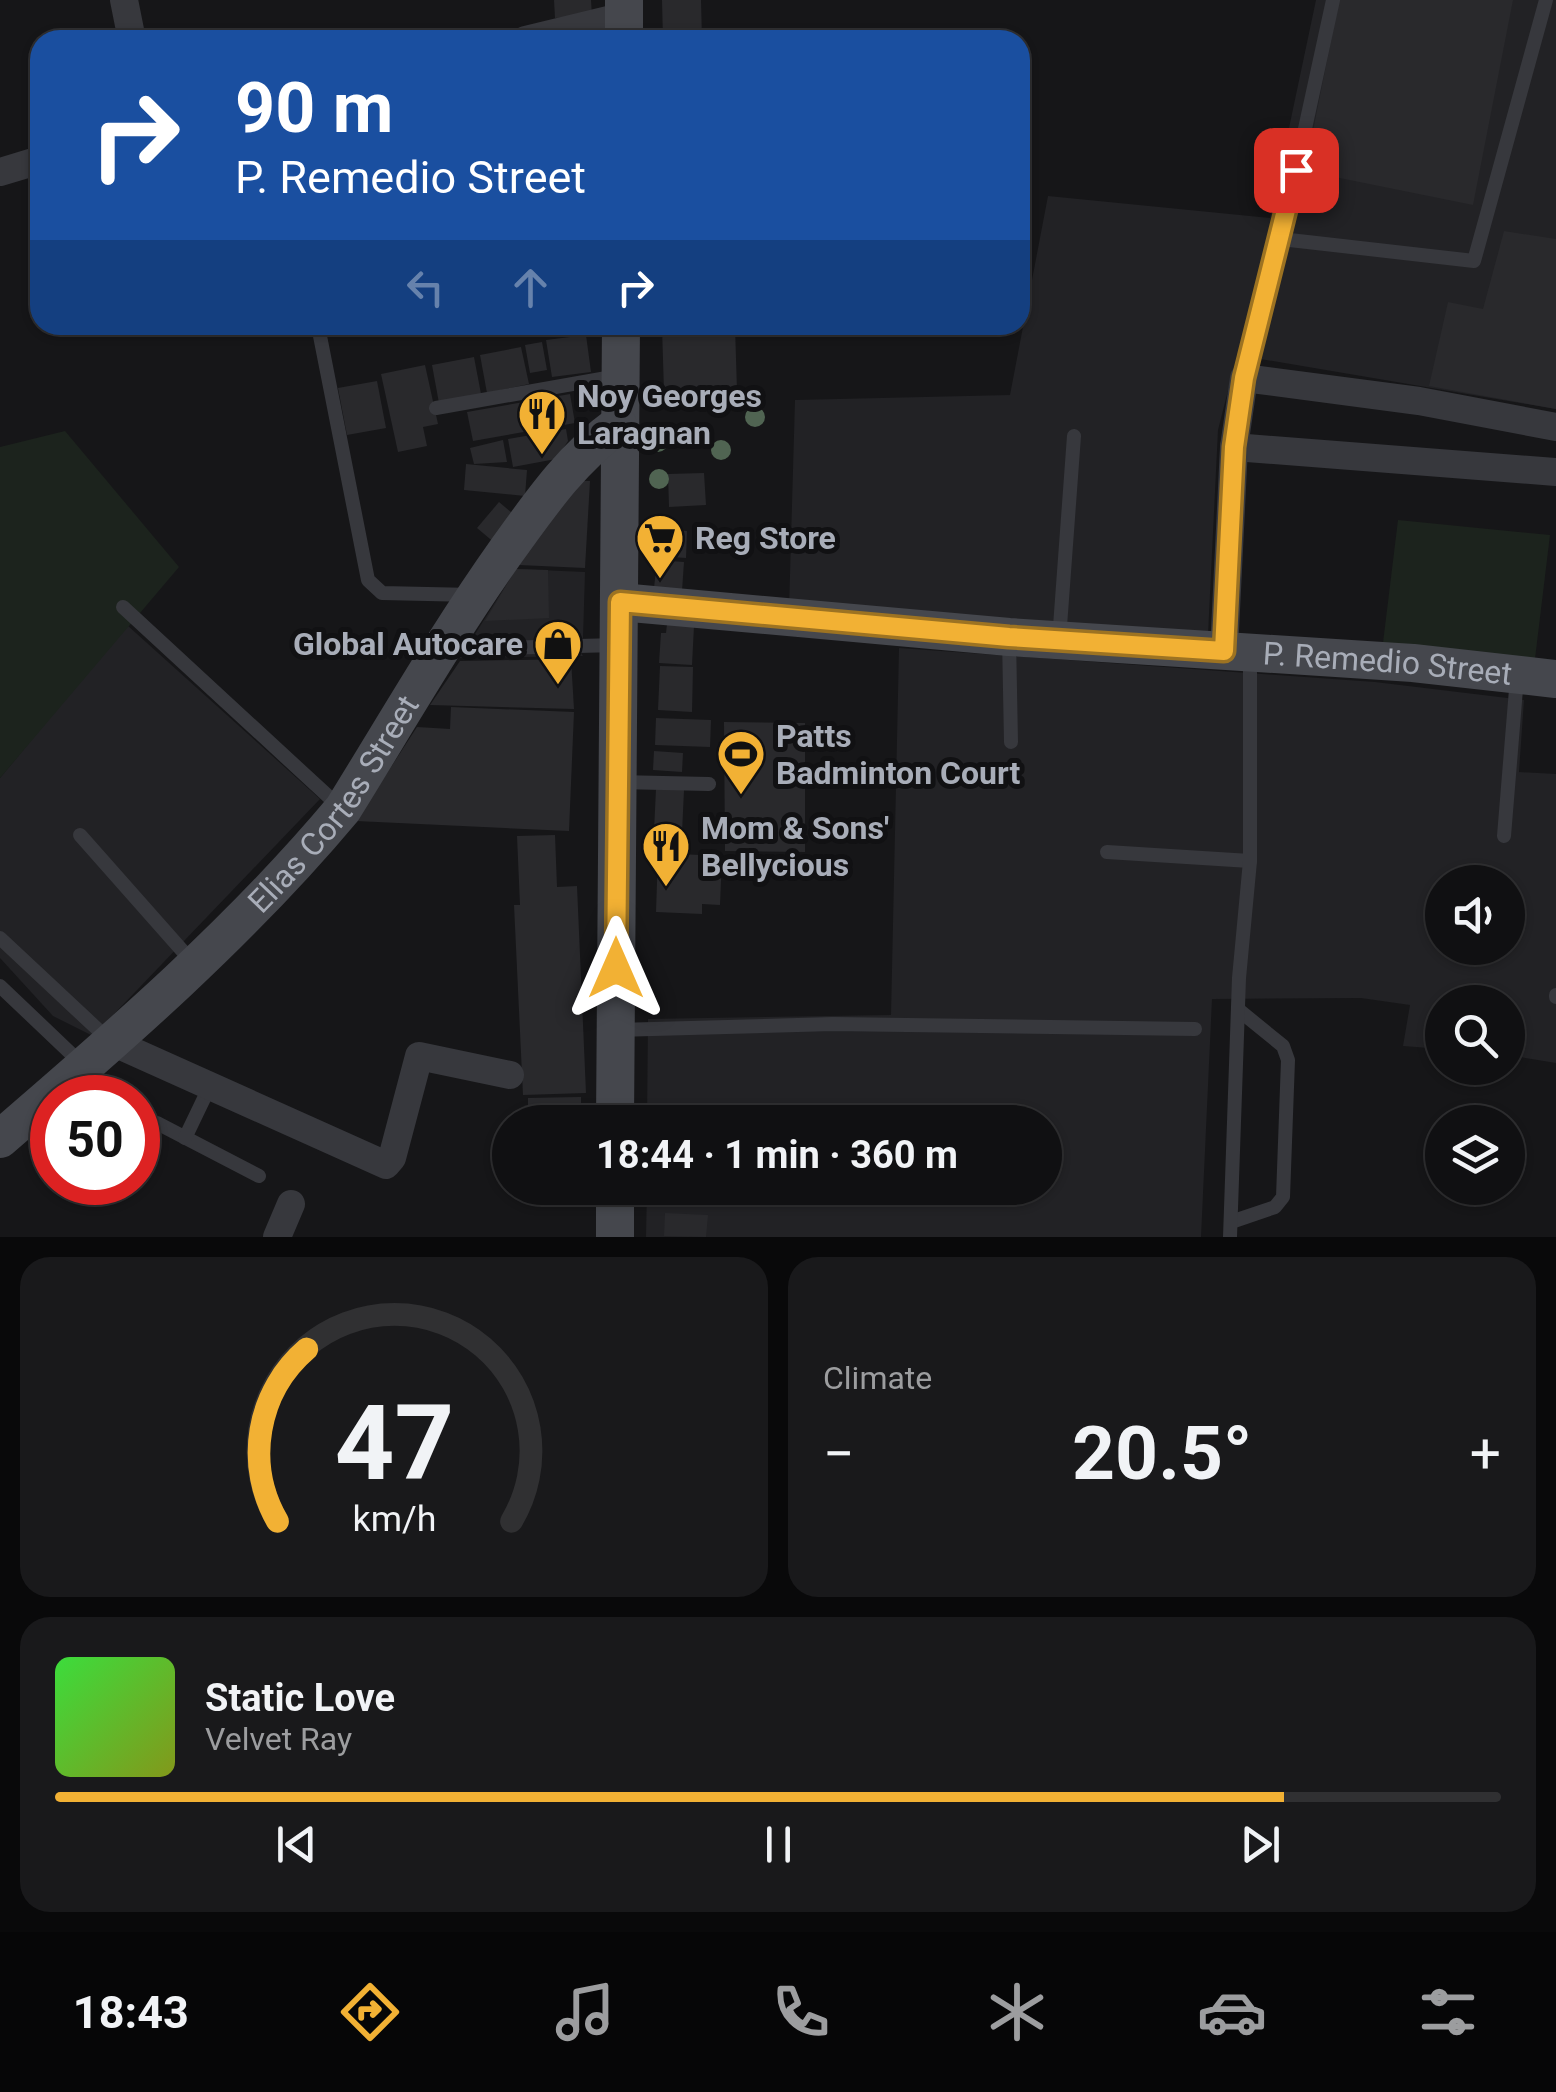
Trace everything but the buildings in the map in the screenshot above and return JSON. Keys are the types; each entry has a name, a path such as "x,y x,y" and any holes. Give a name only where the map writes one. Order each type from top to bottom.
{"street":[{"path":"124,0 130,30"},
{"path":"572,30 624,19"},
{"path":"0,172 30,163"},
{"path":"615,1105 621,335"},
{"path":"1237,652 1234,447 1244,378 1419,401 1556,427"},
{"path":"1514,422 1514,466"},
{"name":"Elias Cortes Street","path":"0,1140 196,966 343,809 475,595 550,490 586,448 618,425"},
{"path":"1234,447 1556,472"},
{"name":"P. Remedio Street","path":"620,602 1556,679"},
{"path":"98,1054 208,1088 386,1165 392,1158 419,1056 510,1074"},
{"path":"277,1237 290,1204"},
{"path":"615,1205 615,1237"}],"lane":[{"path":"1244,378 1281,238 1334,0"},
{"path":"1281,238 1474,262 1546,0"},
{"path":"320,336 368,580 382,593 475,595"},
{"path":"436,408 620,376"},
{"path":"1058,640 1074,436"},
{"path":"123,608 343,809"},
{"path":"1009,637 1011,742"},
{"path":"495,648 619,645"},
{"path":"1237,652 1250,861 1238,978 1240,1011 1230,1230 1275,1207 1283,1197 1288,1060 1283,1046 1240,1011"},
{"path":"1504,836 1518,675"},
{"path":"617,782 708,784"},
{"path":"80,836 196,966"},
{"path":"1107,852 1250,861"},
{"path":"0,938 98,1054"},
{"path":"0,986 98,1054"},
{"path":"616,1030 833,1024 1195,1029"},
{"path":"185,1138 208,1088"},
{"path":"160,1124 258,1176"}],"shaded area":[{"path":"1316,0 1556,0 1556,409 1237,355 1218,430 1208,635 789,610 795,400 1010,395 1021,335 1030,335 1030,290 1048,196 1270,218"},
{"path":"65,431 179,567 0,778 0,447"},
{"path":"1398,520 1550,535 1534,667 1382,651"},
{"path":"516,569 585,572 583,638 577,646 583,656 460,658"},
{"path":"127,625 320,799 93,1036 53,1016 0,958 0,778"},
{"path":"899,648 1375,682 1524,700 1519,772 1556,774 1556,1063 1525,1058 1525,985 1425,985 1425,1048 1403,1046 1410,1005 1361,998 1212,999 1201,1237 646,1237 647,1205 1062,1205 1062,1105 647,1105 648,1019 891,1015"}],"place":[{"name":"Noy Georges Laragnan","path":"542,456"},
{"name":"Reg Store","path":"660,580"},
{"name":"Global Autocare","path":"558,686"},
{"name":"Patts Badminton Court","path":"741,796"},
{"name":"Mom & Sons' Bellycious","path":"666,888"}],"route":[{"path":"616,968 620,602 1009,637 1224,651 1234,447 1244,378 1296,170"}]}
